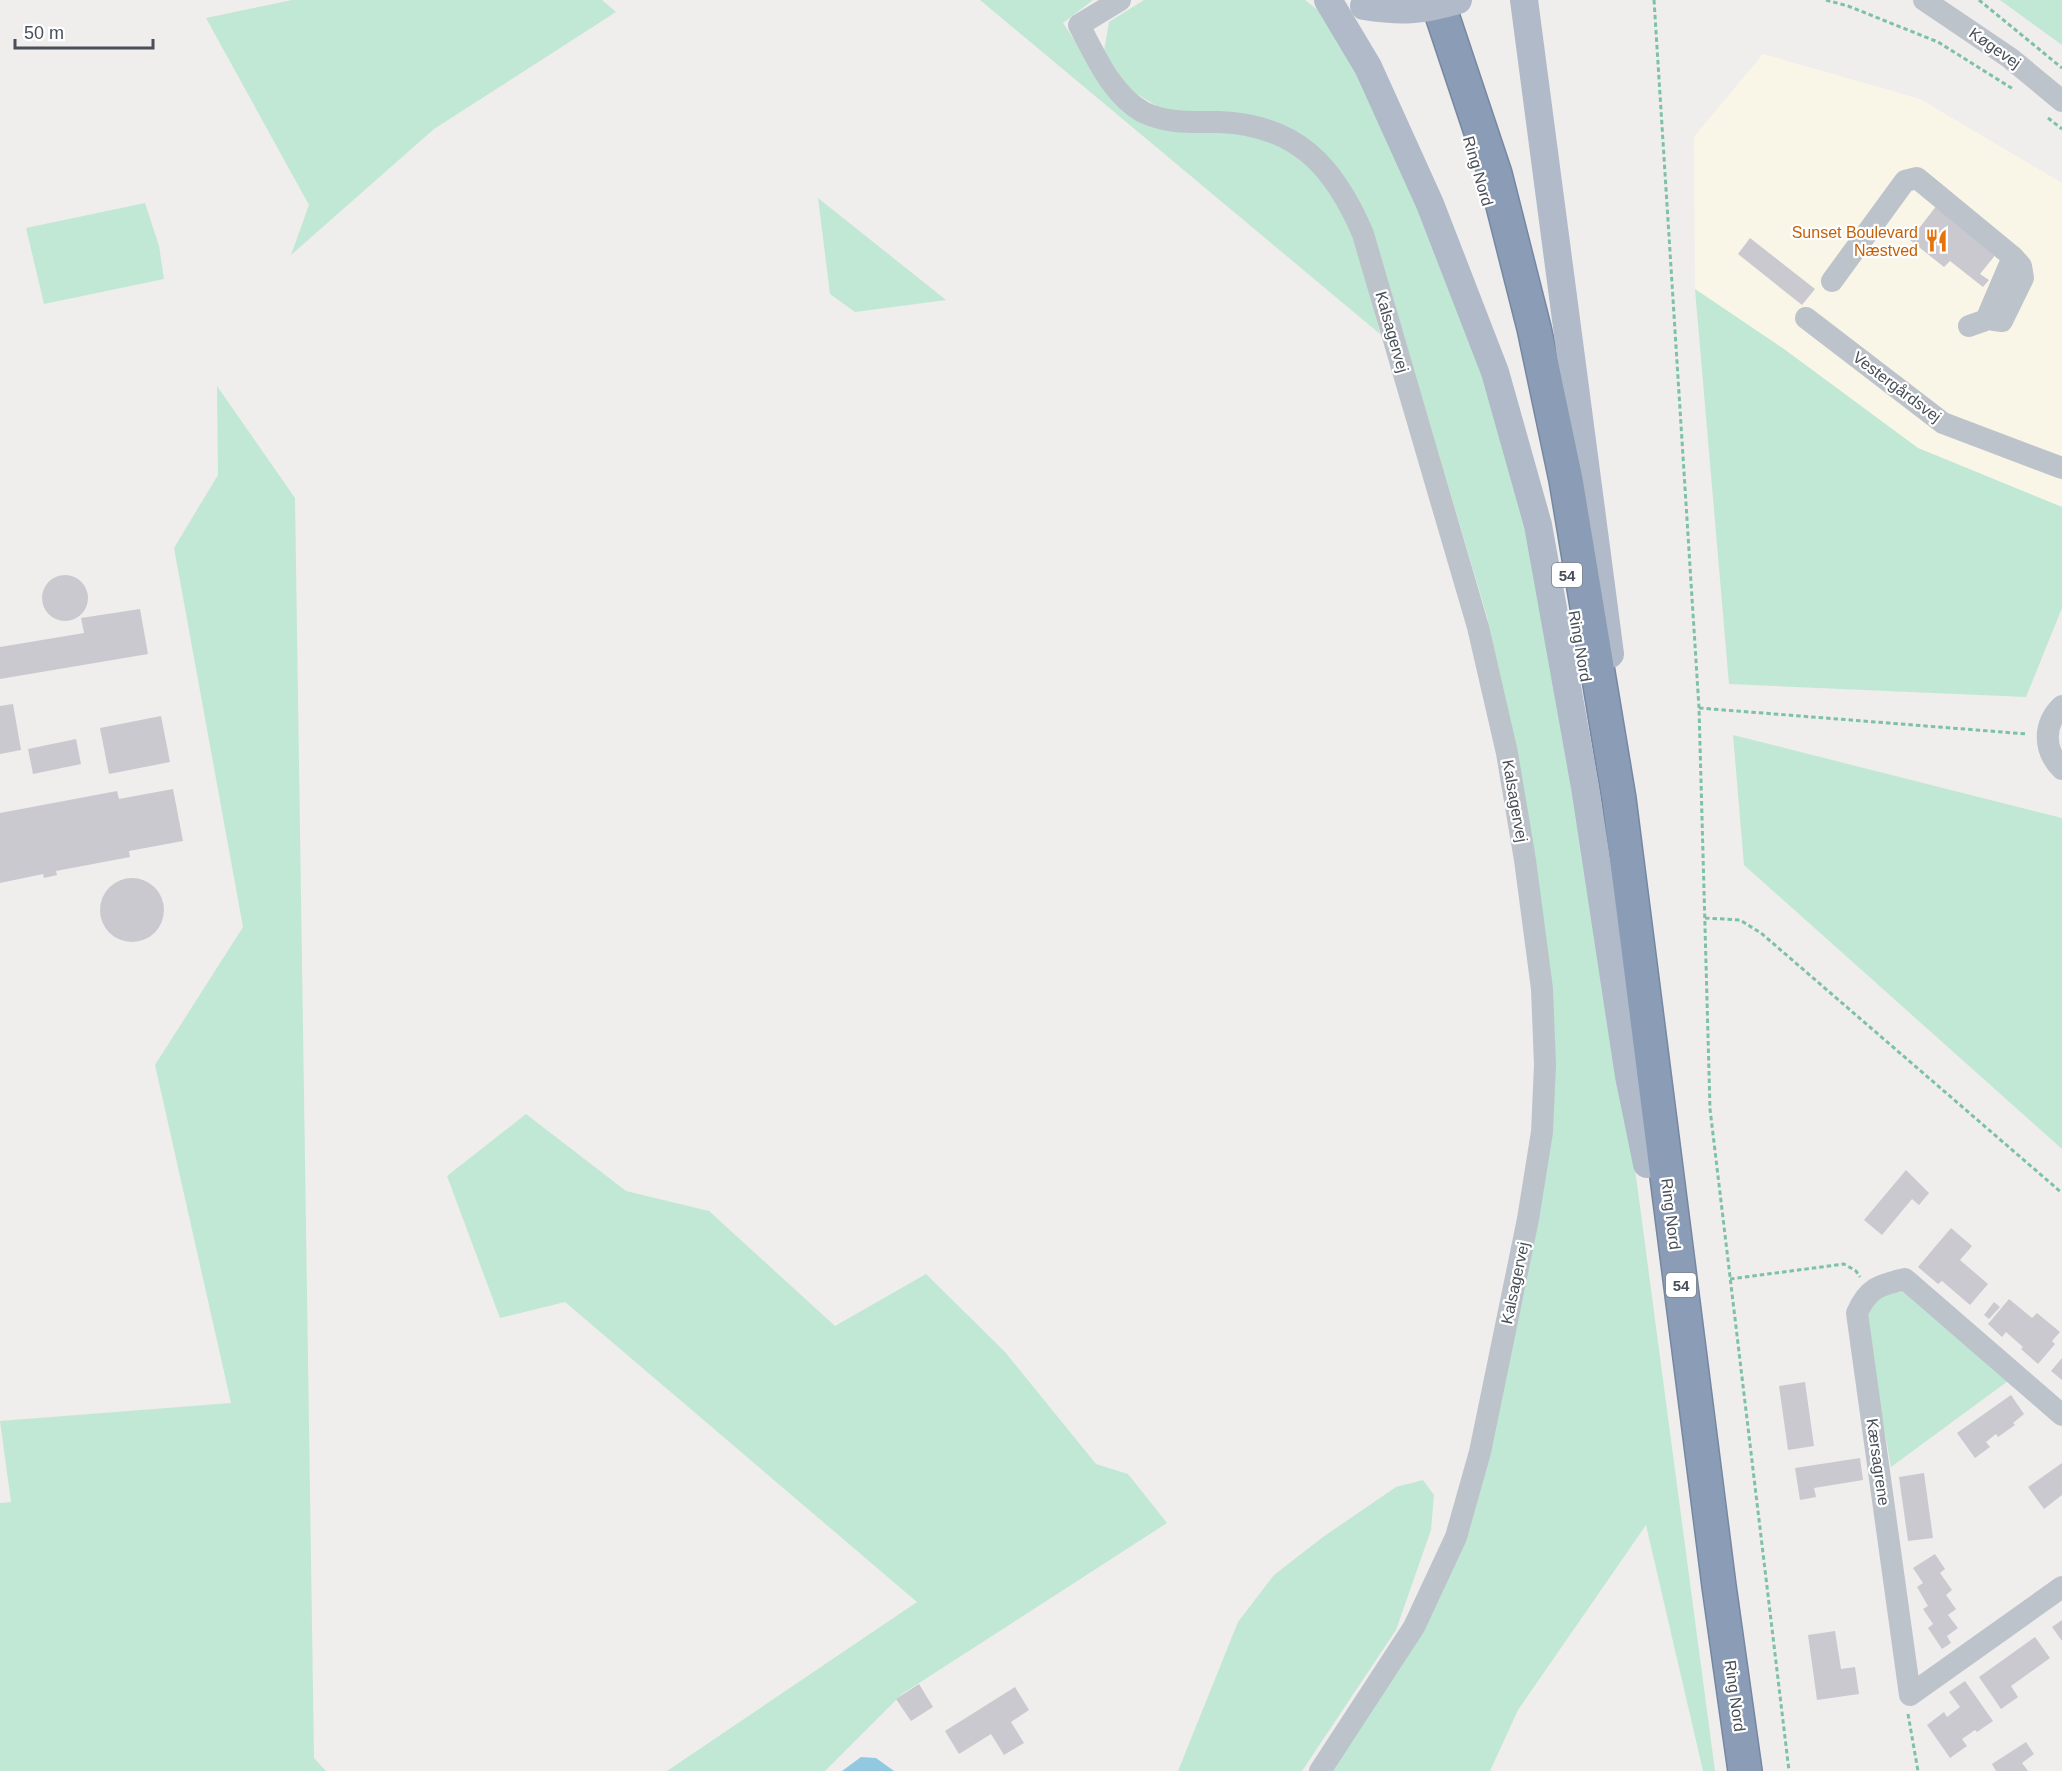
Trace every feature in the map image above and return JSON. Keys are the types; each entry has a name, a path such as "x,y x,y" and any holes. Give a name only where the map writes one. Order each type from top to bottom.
{"highway":[{"name":"Ring Nord","path":"1424,0 1481,177 1520,331 1552,484 1605,800 1636,1038 1647,1164"},
{"name":"54","path":"1437,0 1495,174 1534,328 1566,480 1619,799"},
{"name":"Ring Nord","path":"1619,799 1745,1771"},
{"name":"54","path":"1647,1164 1728,1771"}],"main road":[{"path":"1328,0 1368,67 1430,204 1495,372 1538,525 1585,787 1629,1076 1647,1164"},
{"path":"1356,3 1396,11 1429,9 1458,0"},
{"path":"1524,0 1623,754 1619,799"}],"street":[{"name":"Kalsagervej","path":"1120,0 1079,25 1105,73 1123,96 1142,111 1166,121 1235,123 1272,130 1281,135 1307,150 1331,175 1350,204 1363,234 1478,627 1513,789 1542,989 1545,1065 1540,1143 1528,1219 1480,1452 1456,1537 1414,1627 1320,1771"},
{"name":"Køgevej","path":"1924,0 2010,58 2054,108"},
{"path":"1832,281 1905,181 1911,178 1923,181 2013,257 1978,323"},
{"name":"Vestergårdsvej","path":"1806,318 1943,423 2062,468"},
{"path":"2062,706 2054,715 2047,736 2049,749 2055,762 2062,769"},
{"path":"1870,1292 1887,1283 1905,1280 2062,1415"},
{"name":"Kærsagrene","path":"1870,1292 1865,1296 1857,1313 1910,1695"},
{"path":"1910,1695 2062,1587"}],"path":[{"path":"1654,0 1699,708 1710,1108 1790,1771"},
{"path":"1826,0 1848,6 1938,42 2013,89"},
{"path":"1979,0 2062,68"},
{"path":"2054,108 2062,129"},
{"path":"1699,708 2047,736"},
{"path":"1705,918 1740,920 1761,933 2062,1193"},
{"path":"1730,1279 1844,1264 1856,1270 1870,1292"},
{"path":"1910,1695 1907,1709 1918,1771"}],"shaded area":[{"path":"1763,54 1920,99 2062,183 2062,507 1918,448 1695,289 1694,137"}],"green space":[{"path":"292,0 602,0 616,12 434,129 291,255 309,205 206,18"},
{"path":"980,0 1093,0 1063,23 1112,96 1227,130 1267,138 1303,158 1324,180 1356,234 1380,334"},
{"path":"1144,0 1305,0 1332,21 1361,71 1487,377 1531,533 1635,1169 1715,1771 1703,1771 1646,1525 1518,1710 1490,1771 1327,1771 1465,1534 1552,1130 1551,986 1488,620 1373,232 1312,143 1168,113 1129,89 1104,51 1109,22"},
{"path":"2000,0 2062,0 2062,45"},
{"path":"818,198 946,300 855,312 830,294"},
{"path":"145,203 159,246 164,279 44,304 26,228"},
{"path":"1695,289 1784,349 1918,448 2062,507 2062,608 2026,697 1729,684"},
{"path":"217,386 295,498 314,1758 326,1771 0,1771 0,1503 11,1502 0,1421 231,1403 155,1065 243,927 174,548 218,475"},
{"path":"1733,735 2062,818 2062,1149 1744,865"},
{"path":"526,1114 626,1191 709,1211 835,1326 926,1274 1005,1352 1096,1464 1128,1474 1167,1523 902,1694 825,1771 667,1771 917,1602 565,1302 500,1318 447,1176"},
{"path":"1903,1290 2008,1381 1891,1467 1864,1317 1871,1300"},
{"path":"1423,1480 1434,1495 1431,1530 1396,1630 1302,1771 1178,1771 1238,1622 1274,1575 1323,1537 1396,1487"}],"water":[{"path":"861,1757 876,1758 894,1771 842,1771"}],"building":[{"path":"1937,205 1997,253 1980,274 1989,280 1983,287 1950,261 1944,267 1910,240"},
{"path":"1750,238 1815,289 1802,305 1738,254"},
{"path":"65,575 81,582 88,598 81,614 65,621 49,614 42,598 49,582"},
{"path":"140,609 148,654 0,679 0,647 84,633 81,618"},
{"path":"13,704 21,750 0,754 0,706"},
{"path":"161,716 170,762 109,774 100,728"},
{"path":"76,739 81,764 33,774 28,749"},
{"path":"173,789 183,841 129,851 130,857 56,871 57,875 44,878 43,874 0,883 0,813 117,791 119,799"},
{"path":"126,878 138,878 155,887 162,898 164,910 162,922 155,933 138,942 126,942 114,937 105,928 100,916 100,904 105,892 114,883"},
{"path":"1906,1170 1929,1193 1919,1205 1912,1199 1882,1235 1864,1220"},
{"path":"1951,1228 1972,1246 1960,1260 1988,1284 1970,1305 1942,1281 1938,1284 1918,1267"},
{"path":"2009,1299 2032,1318 2037,1313 2060,1332 2052,1341 2055,1344 2038,1364 2006,1332 2002,1337 1988,1324"},
{"path":"1994,1302 2000,1307 1989,1319 1984,1315"},
{"path":"2062,1358 2062,1380 2051,1371"},
{"path":"1805,1382 1814,1446 1788,1450 1779,1386"},
{"path":"2011,1395 2024,1414 2013,1423 2015,1425 1998,1437 1996,1434 1986,1442 1990,1447 1975,1458 1957,1433"},
{"path":"1860,1458 1863,1480 1814,1488 1816,1497 1800,1500 1795,1468"},
{"path":"2062,1463 2062,1495 2044,1509 2028,1487"},
{"path":"1924,1473 1933,1538 1908,1541 1899,1477"},
{"path":"1935,1554 1945,1569 1940,1573 1952,1590 1946,1595 1956,1609 1948,1615 1958,1628 1947,1636 1951,1643 1942,1649 1928,1628 1933,1624 1923,1609 1928,1606 1917,1587 1923,1583 1913,1568"},
{"path":"2062,1620 2062,1641 2052,1627"},
{"path":"1835,1631 1841,1669 1855,1667 1859,1694 1817,1700 1808,1635"},
{"path":"2035,1637 2050,1658 2011,1686 2018,1697 2001,1709 1979,1677"},
{"path":"1965,1681 1993,1721 1962,1739 1967,1746 1950,1758 1927,1725 1944,1712 1947,1717 1960,1707 1949,1692"},
{"path":"919,1684 933,1707 911,1721 896,1699"},
{"path":"1015,1687 1029,1710 1011,1722 1024,1743 1004,1755 991,1734 959,1754 945,1731"},
{"path":"2026,1742 2034,1754 2022,1763 2028,1771 1996,1771 1992,1764"}],"place":[{"name":"Sunset Boulevard Næstved","path":"1936,241"}]}
